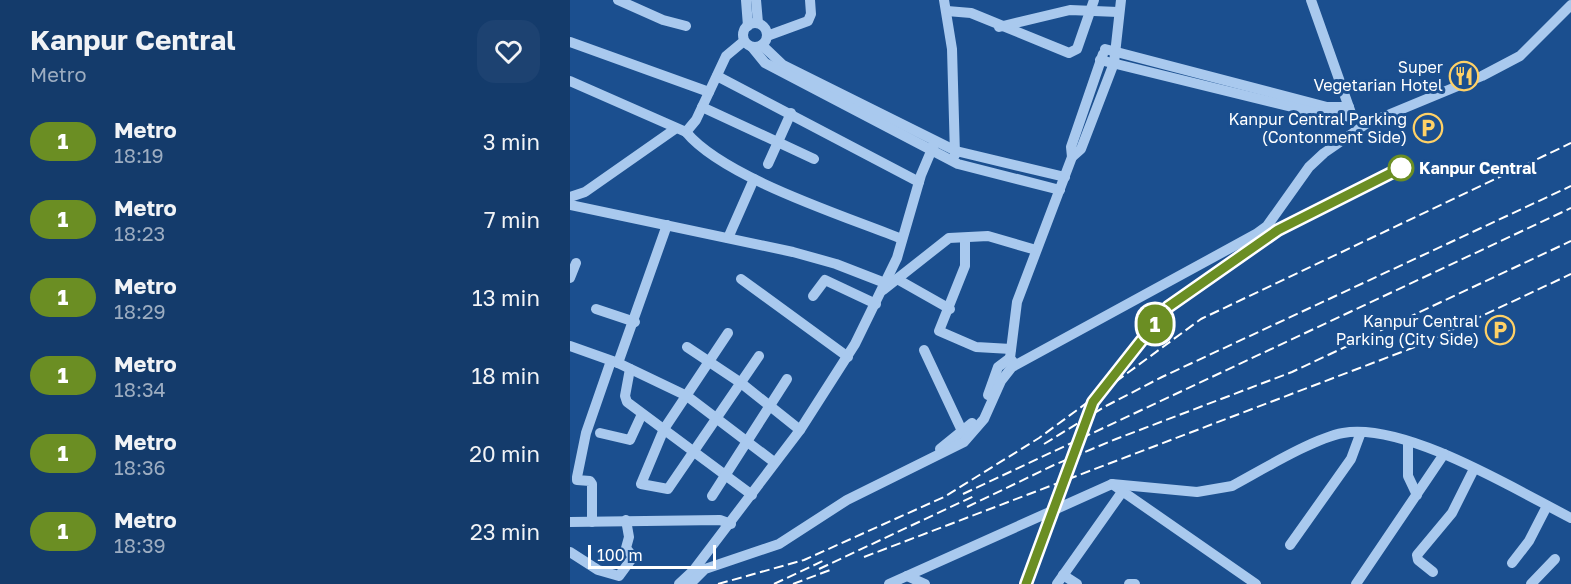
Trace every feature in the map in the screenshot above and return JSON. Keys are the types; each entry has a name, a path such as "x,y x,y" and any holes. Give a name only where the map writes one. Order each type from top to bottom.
{"street":[{"path":"618,0 663,20 686,26"},
{"path":"746,0 753,25"},
{"path":"756,0 753,25 744,31 783,65 955,157 1060,190"},
{"path":"570,197 585,192 681,131 691,130 726,56 808,21 811,14 810,0"},
{"path":"690,584 705,569 779,544 847,500 964,442 984,419 1012,359 1017,302 1072,158 1081,149 1114,63 1117,51 1115,34 1121,0"},
{"path":"1311,0 1358,128"},
{"path":"999,27 1093,4 1118,12"},
{"path":"955,157 952,49 945,6 966,12 1064,52 1073,52 1093,4"},
{"path":"693,571 716,559 769,543 841,499 944,447 963,433 981,414 998,367 1256,234 1278,213 1309,167 1358,128 1482,76 1520,56 1568,5"},
{"path":"753,25 766,29 757,42"},
{"path":"1072,158 1071,147 1100,60 1115,34"},
{"path":"570,42 709,92"},
{"path":"1105,49 1351,112"},
{"path":"1100,60 1333,117 1351,112"},
{"path":"717,76 919,182"},
{"path":"570,81 681,131 705,151 754,179 902,239"},
{"path":"702,107 814,159"},
{"path":"768,164 776,141 791,113"},
{"path":"679,584 693,571 731,524 774,462 800,430 848,357 883,287 902,239 919,182 933,146"},
{"path":"955,157 1065,177"},
{"path":"728,238 754,179"},
{"path":"570,205 728,238 836,264 883,287"},
{"path":"592,522 592,483 578,480 577,477 592,411 635,322 667,225"},
{"path":"883,287 897,279 946,239 988,236 1036,250"},
{"path":"966,239 965,266 950,309 939,328 941,333 1012,359"},
{"path":"570,278 576,263"},
{"path":"741,279 848,357"},
{"path":"897,279 950,309"},
{"path":"813,296 825,280 876,304"},
{"path":"596,309 635,322"},
{"path":"728,333 664,429 641,484 668,489 759,356"},
{"path":"570,346 614,362 687,396 774,462"},
{"path":"687,346 741,383 800,430"},
{"path":"924,350 963,433"},
{"path":"630,369 626,400 752,495"},
{"path":"712,496 787,379"},
{"path":"600,433 630,440 642,414"},
{"path":"1290,545 1351,459 1361,432"},
{"path":"889,584 1112,484 1197,492 1215,491 1232,486 1342,433 1361,432 1407,442 1444,454 1571,518"},
{"path":"1407,442 1408,476 1416,495"},
{"path":"1356,584 1444,454"},
{"path":"1433,572 1418,560 1417,555 1452,513 1474,469"},
{"path":"1112,484 1256,584"},
{"path":"1077,584 1060,580 1122,492"},
{"path":"1512,563 1528,541 1547,506"},
{"path":"570,552 598,570 619,576 633,556 626,548 628,537 626,520"},
{"path":"570,522 720,520 731,524"},
{"path":"1532,584 1554,559"},
{"path":"907,576 925,584"},
{"path":"1129,584 1135,584"}],"railway":[{"path":"718,584 804,560 944,497 1039,438 1201,319 1571,143"},
{"path":"1044,444 1106,406 1162,377 1571,186"},
{"path":"963,494 1571,208"},
{"path":"967,507 1054,465 1116,439 1292,372 1571,241"},
{"path":"864,557 1420,345 1571,274"},
{"path":"819,569 974,496"},
{"path":"774,584 825,560"},
{"path":"793,584 830,570"}],"metro line":[{"name":"1","path":"1026,584 1093,402 1168,307 1278,230 1401,168"}],"place":[{"name":"Super Vegetarian Hotel","path":"1464,76"},
{"name":"Kanpur Central Parking (Contonment Side)","path":"1428,128"},
{"name":"Kanpur Central","path":"1401,168"},
{"name":"Kanpur Central Parking (City Side)","path":"1500,330"}]}
